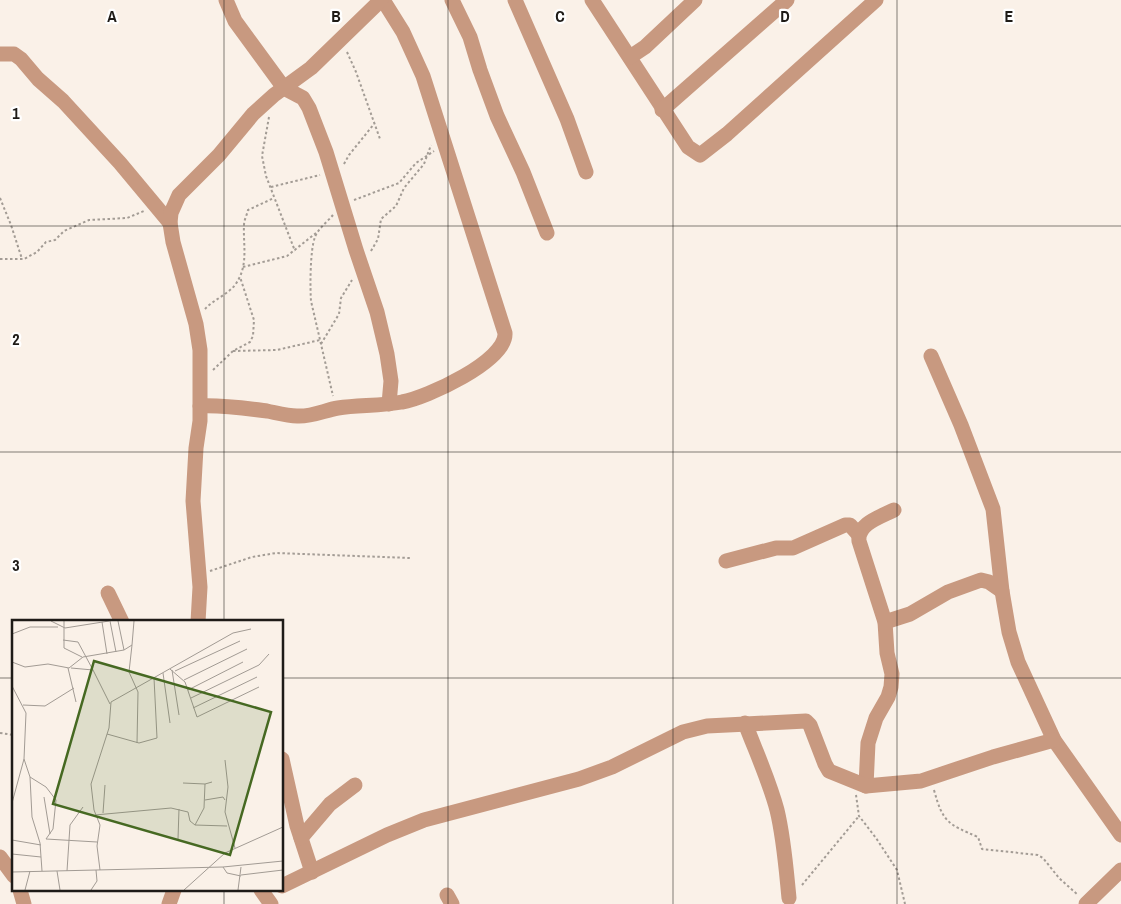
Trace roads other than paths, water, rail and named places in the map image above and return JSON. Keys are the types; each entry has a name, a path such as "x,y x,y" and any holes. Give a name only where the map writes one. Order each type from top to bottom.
{"street":[{"path":"226,0 235,21 279,91 298,94 306,102 326,152 377,312 391,381 389,404"},
{"path":"198,620 199,576 193,501 200,406 200,350 196,324 170,223 173,205 179,195 219,155 253,114 279,91 311,68 339,39 382,0 403,32 423,76 504,333 504,341 500,349 460,379 422,396 403,402 336,408 296,416 226,405 200,406"},
{"path":"452,0 470,38 497,116 523,172 547,233"},
{"path":"515,0 567,119 586,172"},
{"path":"630,56 645,47 695,0"},
{"path":"662,110 787,0"},
{"path":"600,3 662,110 688,147 698,155 702,154 727,134 876,0"},
{"path":"3,51 14,54 21,59 38,79 63,102 120,163 170,223"},
{"path":"931,356 961,425 993,509 1002,591 1009,632 1018,662 1054,740 1121,834"},
{"path":"858,534 862,527 894,510"},
{"path":"726,562 776,548 793,548 845,525 850,524 858,534 885,622 887,653 892,681 888,697 876,718 868,743 861,785"},
{"path":"885,622 910,614 948,592 981,580 989,582 1002,591"},
{"path":"108,593 121,620"},
{"path":"284,885 387,835 424,820 579,779 612,767 695,728 745,723 806,721 810,725 829,771 861,785 907,783 930,778 993,757 1054,740"},
{"path":"745,723 777,812 785,858 788,898"},
{"path":"284,767 301,838 312,872"},
{"path":"301,838 330,804 355,785"},
{"path":"0,856 12,873"},
{"path":"1086,903 1121,870"},
{"path":"169,904 173,892"}]}
